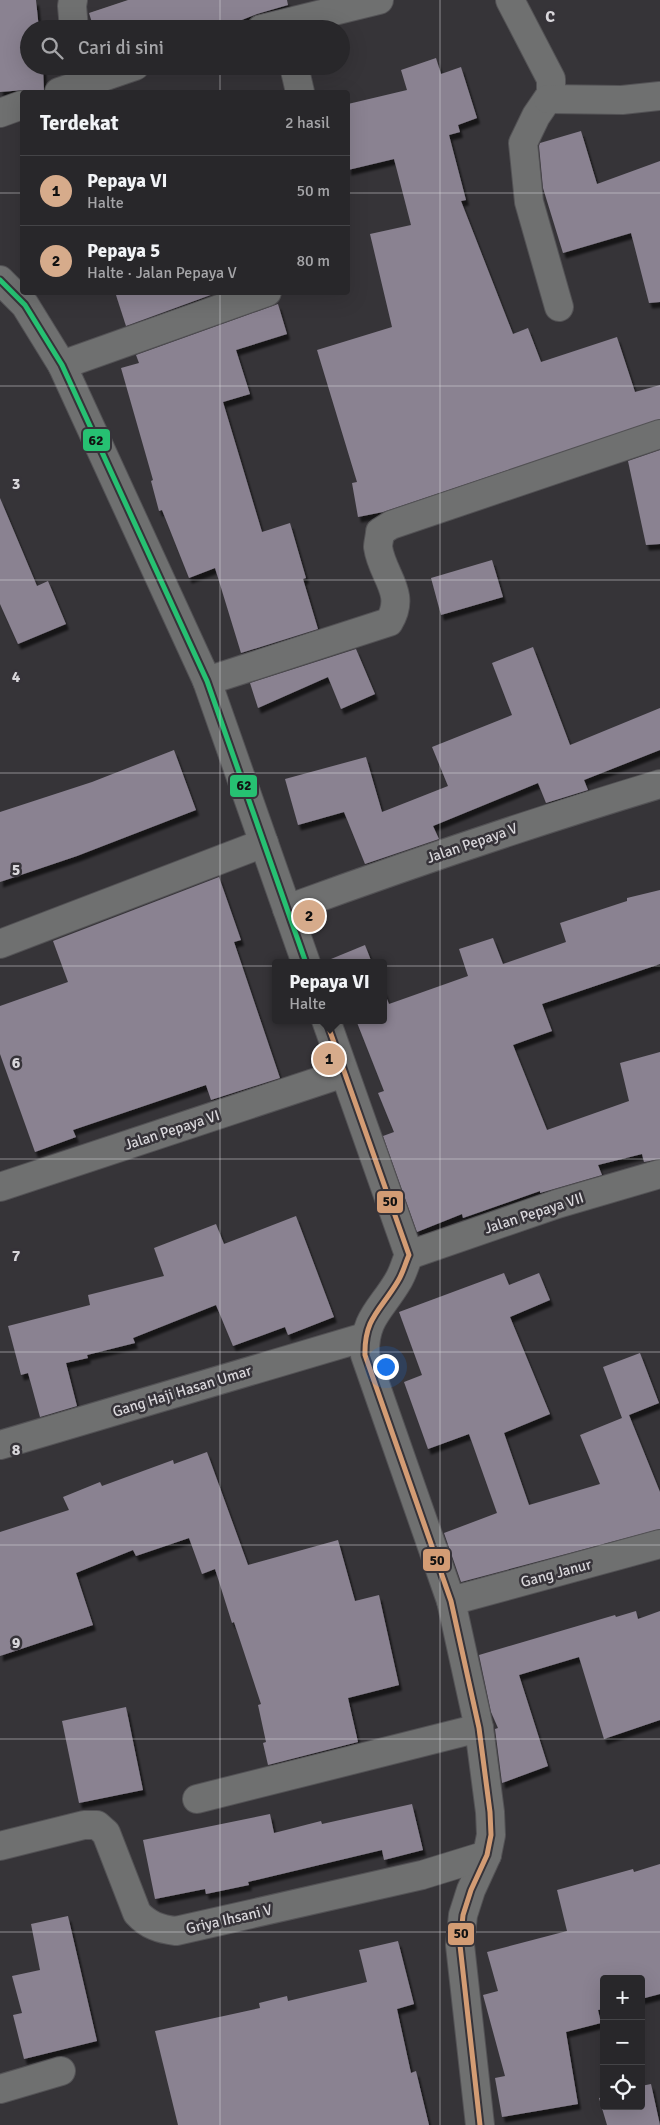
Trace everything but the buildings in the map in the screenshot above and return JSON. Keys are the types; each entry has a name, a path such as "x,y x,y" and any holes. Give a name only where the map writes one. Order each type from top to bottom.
{"street":[{"path":"73,0 73,20"},
{"path":"303,20 379,0"},
{"path":"510,0 551,79 551,94 536,116 523,143 529,202 559,307"},
{"path":"71,82 99,75"},
{"path":"296,75 300,90"},
{"path":"548,99 622,100 660,96"},
{"path":"0,113 20,106"},
{"path":"0,280 25,305 62,365 207,681 305,959"},
{"path":"62,365 259,295"},
{"path":"207,681 389,622 396,610 396,599 378,547 380,532 391,525 660,434"},
{"name":"Jalan Pepaya V","path":"287,909 412,864 564,813 660,784"},
{"path":"0,944 264,843"},
{"path":"327,1024 409,1255 399,1280 373,1317 365,1337 365,1355 451,1600 479,1728 490,1812 491,1835 487,1855 471,1890 463,1915 460,1945 480,2125"},
{"name":"Jalan Pepaya VI","path":"0,1187 344,1073"},
{"name":"Jalan Pepaya VII","path":"409,1255 557,1204 660,1174"},
{"name":"Gang Haji Hasan Umar","path":"0,1445 365,1337"},
{"name":"Gang Janur","path":"451,1600 660,1544"},
{"path":"197,1799 479,1728"},
{"name":"Griya Ihsani V","path":"0,1846 84,1826 97,1825 106,1833 137,1913 146,1923 165,1930 176,1931 422,1875 487,1855"},
{"path":"0,2089 62,2071"}],"transit line":[{"name":"62","path":"0,280 25,305 62,365 207,681 305,959"},
{"name":"50","path":"327,1024 409,1255 400,1278 375,1315 367,1332 365,1355 451,1601 479,1728 490,1812 491,1835 487,1855 471,1890 463,1915 460,1945 480,2125"}],"place":[{"name":"Pepaya 5","path":"309,916"},
{"name":"Pepaya VI","path":"329,1059"}]}
